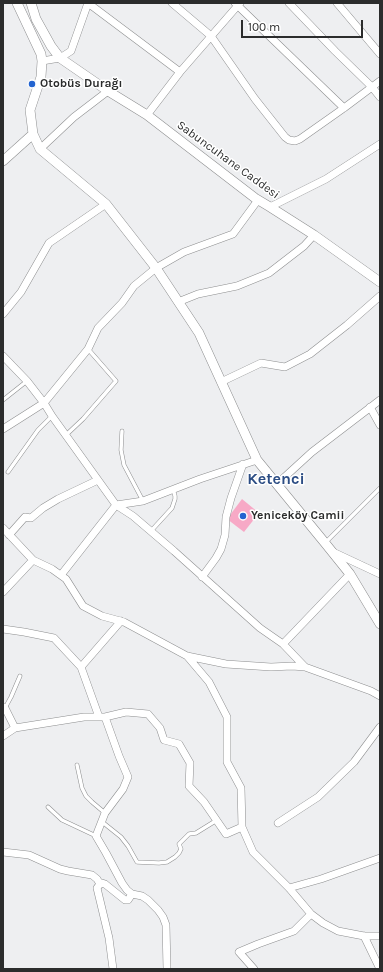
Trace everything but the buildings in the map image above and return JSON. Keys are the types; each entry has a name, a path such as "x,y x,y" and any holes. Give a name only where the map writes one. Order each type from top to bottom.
{"street":[{"path":"17,3 41,54 41,77 30,110 33,134 40,149 106,204 156,268 199,333 257,460 350,574 380,624"},
{"name":"Sabuncuhane Caddesi","path":"31,3 36,19 50,46 60,58 108,91 147,115 258,200 314,234 380,282"},
{"path":"42,61 60,58 71,51 88,3 180,72"},
{"path":"172,3 211,36 255,99 287,139 292,141 300,139 380,81"},
{"path":"289,3 372,87 380,97"},
{"path":"337,3 380,54"},
{"path":"147,115 180,72 238,4 344,108"},
{"path":"40,149 74,117 108,91"},
{"path":"3,161 33,134"},
{"path":"270,207 326,179 380,144"},
{"path":"3,429 44,403 88,349 98,328 122,303 134,286 156,268 184,252 233,234 258,200"},
{"path":"3,314 21,292 49,243 106,204"},
{"path":"178,302 198,294 237,286 269,273 304,246 314,234"},
{"path":"221,382 261,363 285,367 310,354 380,296"},
{"path":"3,356 27,381 44,403 116,504 151,531 260,628 283,644 305,668"},
{"path":"277,484 312,452 380,400"},
{"path":"370,407 380,425"},
{"path":"61,575 116,504 143,501 200,479 257,460"},
{"path":"202,577 216,558 220,549 224,535 226,517 242,464"},
{"path":"9,535 25,516 31,518 42,508 98,480"},
{"path":"3,528 33,560 52,569 66,579 83,606 102,616 121,621 187,656 226,664 271,667 292,666 305,668 380,696"},
{"path":"332,552 380,574"},
{"path":"3,592 33,560"},
{"path":"283,644 350,574"},
{"path":"81,667 121,621"},
{"path":"3,629 54,638 81,667 128,777 123,789 105,813 96,836 124,887 132,894 142,896 148,900 158,910 162,917 166,925 167,969"},
{"path":"187,656 209,682 226,717 227,762 241,788 242,827 253,852 289,888 311,914 322,923 338,931 364,936 380,936"},
{"path":"4,707 15,728"},
{"path":"3,736 15,728 84,716 102,717 126,712 148,714 160,728 164,740 179,744 190,763 189,786 204,802 226,834 242,827"},
{"path":"278,823 318,797 354,762 380,728"},
{"path":"3,852 29,855 60,869 92,875 100,884"},
{"path":"289,888 321,879 380,858"},
{"path":"100,884 105,884 125,900 128,900 132,894"},
{"path":"100,884 97,891 109,938 113,969"},
{"path":"254,969 239,952 294,931 311,914"},
{"path":"364,936 380,969"}],"lane":[{"path":"66,435 83,419 116,381 88,349"},
{"path":"3,400 27,381"},
{"path":"8,472 38,430 52,416"},
{"path":"122,431 121,450 124,465 143,501"},
{"path":"325,543 380,488"},
{"path":"151,531 172,508 175,496 172,490"},
{"path":"4,707 11,697 20,676"},
{"path":"77,765 84,792 89,799 105,813"},
{"path":"48,807 57,817 96,836"},
{"path":"101,821 121,837 137,862 158,863 167,862 175,857 181,849 180,844 189,834 196,833 216,820"}],"place":[{"name":"Otobüs Durağı","path":"32,84"},
{"name":"Yeniceköy Camii","path":"243,516"}],"district":[{"name":"Ketenci","path":"276,479"}]}
